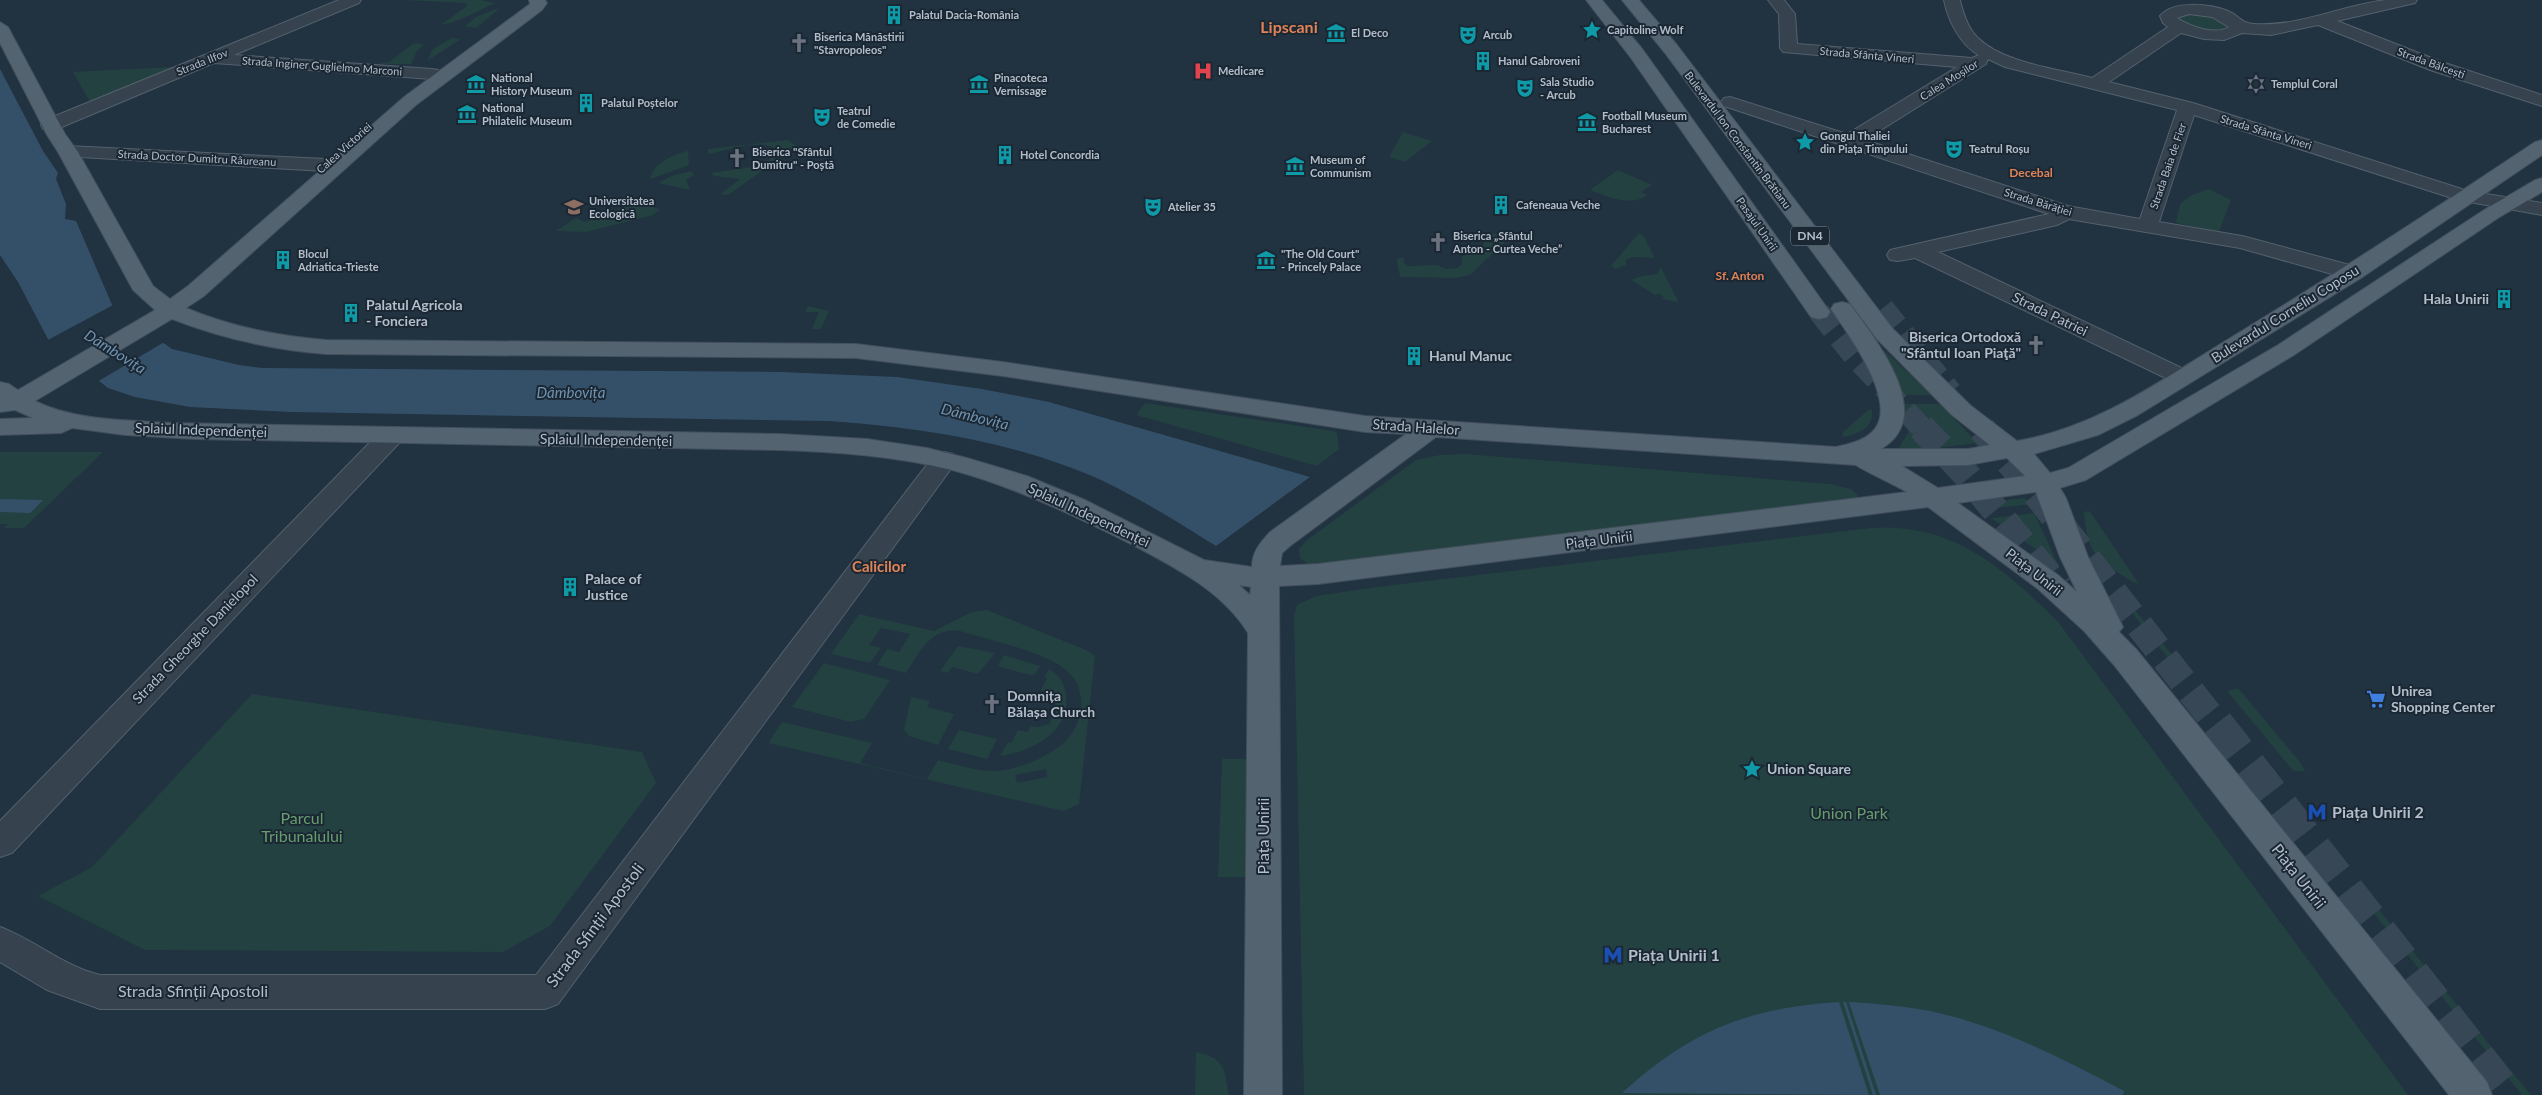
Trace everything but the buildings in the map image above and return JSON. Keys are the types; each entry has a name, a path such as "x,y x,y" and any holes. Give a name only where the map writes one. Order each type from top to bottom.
{"main road":[{"name":"Calea Victoriei","path":"536,0 539,4 536,7 403,106 209,281 164,306 210,272 325,165 432,74 536,0"},
{"name":"Bulevardul Ion Constantin Brătianu","path":"1594,0 1864,339 1886,381 1892,414 1887,432 1872,444 1837,456"},
{"name":"Bulevardul Ion Constantin Brătianu","path":"1612,0 1636,26 1698,131"},
{"name":"Bulevardul Ion Constantin Brătianu","path":"1630,0 1671,49 1885,334 1960,410 2013,450"},
{"name":"Bulevardul Ion Constantin Brătianu","path":"1649,0 1679,34 1883,308"},
{"path":"0,27 50,125 68,152 144,290 164,306 140,321 3,395"},
{"name":"Pasajul Unirii","path":"1698,131 1819,312"},
{"name":"Bulevardul Corneliu Coposu","path":"2013,450 2066,438 2089,430 2129,410 2396,245 2542,146"},
{"name":"Bulevardul Corneliu Coposu","path":"2044,482 2077,474 2159,427 2286,350 2509,203 2542,184"},
{"name":"Strada Halelor","path":"164,306 239,333 308,346 845,350 884,353 1004,369 1338,420 1430,429 1837,456"},
{"name":"Splaiul Independenței","path":"3,395 48,414 92,424 196,432 818,444 895,451 944,460 1013,481 1062,499 1156,546 1195,568 1242,603 1263,633"},
{"path":"0,427 92,424"},
{"name":"Piața Unirii","path":"1262,1095 1263,633 1266,558 1274,544 1430,429"},
{"path":"1837,456 1938,458 2013,450"},
{"name":"Piața Unirii","path":"2013,450 2030,464 2044,482 2053,498 2074,558 2125,657"},
{"name":"Piața Unirii","path":"1837,456 1867,462 1893,472 1934,498 2048,582 2094,624 2125,657 2473,1095"},
{"name":"Piața Unirii","path":"1265,578 1318,574 1934,498 2044,482"},
{"name":"Splaiul Independenței","path":"1195,568 1232,575 1265,578"}],"street":[{"name":"Strada Ilfov","path":"50,125 353,0"},
{"name":"Strada Sfânta Vineri","path":"1776,0 1787,14 1788,48 1982,59 2020,65 2187,107 2466,196 2542,209"},
{"name":"Calea Moșilor","path":"1850,141 1982,59 1955,14 1952,0"},
{"path":"2238,28 2233,21 2209,12 2190,9 2174,11 2168,16 2174,24 2180,27 2200,33 2222,35 2230,34 2238,28 2271,30 2409,0"},
{"name":"Strada Bălcești","path":"2321,20 2422,61 2542,101"},
{"path":"2096,84 2168,33 2180,27"},
{"name":"Strada Inginer Guglielmo Marconi","path":"211,58 432,74"},
{"name":"Strada Bărăției","path":"1730,102 2064,212 2258,245 2352,273"},
{"name":"Strada Baia de Fier","path":"2148,225 2187,107"},
{"name":"Strada Doctor Dumitru Râureanu","path":"68,152 325,165"},
{"name":"Strada Patriei","path":"2064,212 2061,216 2050,221 1908,253 2182,377"},
{"name":"Strada Gheorghe Danielopol","path":"0,843 391,436"},
{"name":"Strada Sfinții Apostoli","path":"0,943 70,984 100,992 545,992 944,460"}],"green space":[{"path":"401,0 481,0 495,3 460,19 442,24 467,6 467,3"},
{"path":"501,7 476,28 465,26 476,17"},
{"path":"2190,13 2213,17 2227,25 2226,28 2215,31 2197,28 2181,22 2180,16"},
{"path":"452,38 461,39 427,61 433,49"},
{"path":"414,43 424,44 417,51 411,64 378,64 389,62"},
{"path":"173,67 90,102 73,72"},
{"path":"1403,132 1432,141 1405,162 1389,157"},
{"path":"788,140 797,146 728,195 720,194 740,179 714,176 711,173 764,165 762,161 769,160 777,151 764,145 745,146 708,154 708,149"},
{"path":"688,151 689,164 687,166 650,179 659,164 677,154"},
{"path":"1618,170 1652,185 1641,192 1647,195 1634,201 1626,201 1611,198 1590,190"},
{"path":"691,171 694,175 686,180 690,190 658,183 671,176"},
{"path":"2209,189 2231,200 2219,232 2176,223 2180,204 2192,195"},
{"path":"635,203 660,209 653,215 586,232 555,231 576,218 585,222"},
{"path":"1493,233 1509,238 1470,275 1455,278 1400,277 1397,260 1399,258 1404,258 1404,263 1408,266 1437,265 1446,269 1457,268 1462,264 1461,257 1482,247 1487,237"},
{"path":"1639,233 1644,237 1655,258 1633,257 1626,260 1626,265 1615,269 1611,266"},
{"path":"1661,267 1677,302 1661,299 1664,297 1659,294 1655,295 1631,280 1657,274"},
{"path":"808,306 829,311 821,329 812,329 819,312 805,312"},
{"path":"1881,350 1885,351 1931,395 1901,395"},
{"path":"1145,403 1333,431 1337,433 1339,449 1317,466 1136,415"},
{"path":"1904,404 1941,404 1977,443 1937,448 1901,449 1899,447 1908,433"},
{"path":"1868,410 1872,410 1872,416 1868,426 1859,432 1843,437 1843,432"},
{"path":"0,452 103,452 24,528 4,528 7,524 0,524"},
{"path":"1465,454 1830,484 1851,489 1858,496 1857,499 1311,566 1300,558 1299,549 1307,540 1416,460 1440,455"},
{"path":"2024,498 2033,504 1977,510 1974,506 1974,504"},
{"path":"2088,511 2139,584 2111,568 2096,555 2088,539 2084,512"},
{"path":"2034,513 2058,564 2058,565 1991,518"},
{"name":"Union Park","path":"1871,528 1900,528 1927,533 1952,541 1976,553 2018,585 2059,623 2408,1095 1304,1095 1294,615 1297,605 1316,596 1377,587"},
{"path":"2119,593 2121,593 2188,674 2181,674 2139,622"},
{"path":"987,610 1086,650 1095,656 1079,804 1064,811 768,743 782,722 872,743 860,763 927,779 938,760 971,768 997,771 1027,764 1055,749 1069,738 1079,719 1081,699 1079,689 1067,671 1058,664 1032,652 960,631 950,631 941,633 927,643 906,673 877,665 887,649 899,652 910,634 881,628 869,645 881,648 870,663 831,654 859,614 934,631 972,612","holes":["1046,769 1047,777 1017,783 1015,775"]},
{"path":"958,646 995,653 978,674 952,667 948,673 940,671"},
{"path":"1004,655 1040,666 1035,674 1031,675 1000,667 998,665"},
{"path":"824,663 890,680 864,719 851,722 792,707"},
{"path":"1049,669 1060,679 1065,689 1066,707 1063,719 1056,729 1037,744 1025,750 1000,756 1008,742 1011,743 1018,730 1027,732 1031,726 1038,727 1049,724 1058,708 1054,700 1046,698 1050,692 1041,690 1047,678 1044,677"},
{"path":"2238,688 2300,762 2305,771 2293,771 2227,691"},
{"name":"Parcul Tribunalului","path":"252,694 642,752 656,783 550,926 503,952 145,950 38,896 92,867"},
{"path":"911,697 930,701 927,707 954,714 938,745 909,736 904,730"},
{"path":"959,730 997,739 987,759 948,749"},
{"path":"1222,759 1247,759 1246,877 1218,877"},
{"path":"2360,887 2531,1095 2522,1095 2353,888"},
{"path":"1196,1052 1213,1057 1222,1066 1229,1095 1195,1095"}],"water":[{"name":"Dâmbovița","path":"0,69 43,151 58,173 56,179 66,204 65,219 76,221 113,307 172,349 239,365 262,368 781,372 897,377 982,389 1049,402 1310,477 1216,546 1131,495 1069,467 1002,446 898,427 828,421 292,412 190,407 135,397 108,388 50,343 18,282 0,255"},
{"path":"0,499 43,500 30,513 0,512"},
{"path":"1839,1002 1869,1095 1622,1093 1672,1053 1722,1026 1776,1010"},
{"path":"1843,1002 1846,1002 1876,1095 1873,1095"},
{"path":"1849,1002 1913,1008 1974,1023 2018,1039 2061,1059 2124,1091 2123,1095 1880,1095"}],"pier":[{"path":"115,304 166,341 97,382 46,341"}],"tunnel":[{"path":"1883,308 1951,392"},
{"path":"1819,312 1854,356 1922,428"},
{"path":"1921,427 1964,472 2059,588"},
{"path":"1982,429 2043,502 2217,725"},
{"path":"2216,724 2507,1095"}],"place":[{"name":"Palatul Dacia-România","path":"894,15"},
{"name":"Capitoline Wolf","path":"1592,30"},
{"name":"El Deco","path":"1336,33"},
{"name":"Arcub","path":"1468,35"},
{"name":"Biserica Mănăstirii \"Stavropoleos\"","path":"799,43"},
{"name":"Hanul Gabroveni","path":"1483,61"},
{"name":"Medicare","path":"1203,71"},
{"name":"National History Museum","path":"476,84"},
{"name":"Pinacoteca Vernissage","path":"979,84"},
{"name":"Templul Coral","path":"2256,84"},
{"name":"Sala Studio - Arcub","path":"1525,88"},
{"name":"Palatul Poștelor","path":"586,103"},
{"name":"National Philatelic Museum","path":"467,114"},
{"name":"Teatrul de Comedie","path":"822,117"},
{"name":"Football Museum Bucharest","path":"1587,122"},
{"name":"Gongul Thaliei din Piața Timpului","path":"1805,142"},
{"name":"Teatrul Roșu","path":"1954,149"},
{"name":"Hotel Concordia","path":"1005,155"},
{"name":"Biserica \"Sfântul Dumitru\" - Poștă","path":"737,158"},
{"name":"Museum of Communism","path":"1295,166"},
{"name":"Cafeneaua Veche","path":"1501,205"},
{"name":"Universitatea Ecologică","path":"574,207"},
{"name":"Atelier 35","path":"1153,207"},
{"name":"Biserica „Sfântul Anton - Curtea Veche”","path":"1438,242"},
{"name":"Blocul Adriatica-Trieste","path":"283,260"},
{"name":"\"The Old Court\" - Princely Palace","path":"1266,260"},
{"name":"Hala Unirii","path":"2504,299"},
{"name":"Palatul Agricola - Fonciera","path":"351,313"},
{"name":"Biserica Ortodoxă \"Sfântul Ioan Piaţă\"","path":"2036,345"},
{"name":"Hanul Manuc","path":"1414,356"},
{"name":"Palace of Justice","path":"570,587"},
{"name":"Unirea Shopping Center","path":"2376,699"},
{"name":"Domnița Bălașa Church","path":"992,704"},
{"name":"Union Square","path":"1752,769"},
{"name":"Piața Unirii 2","path":"2317,812"},
{"name":"Piața Unirii 1","path":"1613,955"}],"district":[{"name":"Lipscani","path":"1289,27"},
{"name":"Decebal","path":"2031,173"},
{"name":"Sf. Anton","path":"1740,276"},
{"name":"Calicilor","path":"879,567"}]}
